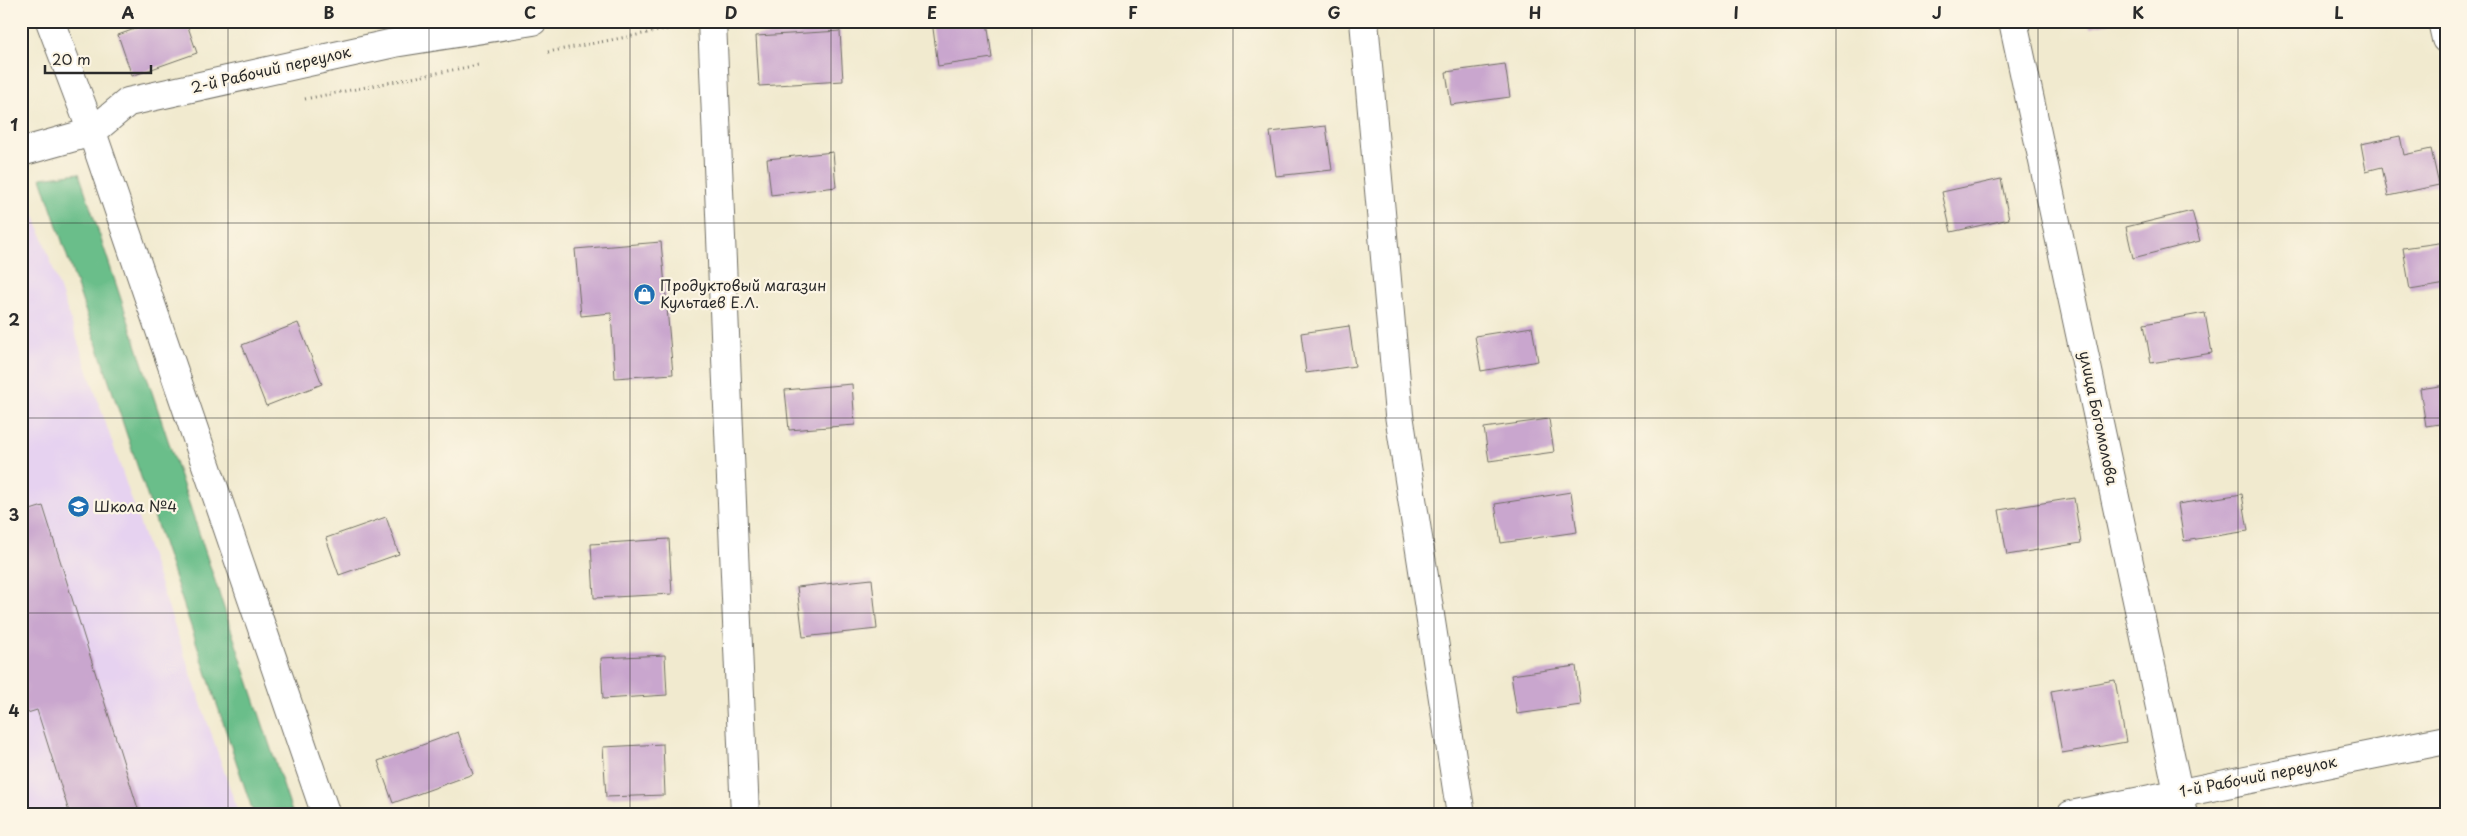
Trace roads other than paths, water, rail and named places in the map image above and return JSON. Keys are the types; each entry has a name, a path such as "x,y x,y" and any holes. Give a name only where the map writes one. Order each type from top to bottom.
{"street":[{"path":"50,21 92,132 326,815"},
{"name":"2-й Рабочий переулок","path":"21,152 92,132 128,102 394,43 532,21"},
{"path":"712,21 745,815"},
{"path":"1364,21 1399,415 1461,815"},
{"name":"улица Богомолова","path":"2014,21 2180,804"},
{"path":"2442,21 2446,40"},
{"name":"1-й Рабочий переулок","path":"2071,815 2180,804 2446,740"}],"place":[{"name":"Продуктовый магазин Культаев Е.Л.","path":"644,295"},
{"name":"Школа №4","path":"78,507"}]}
